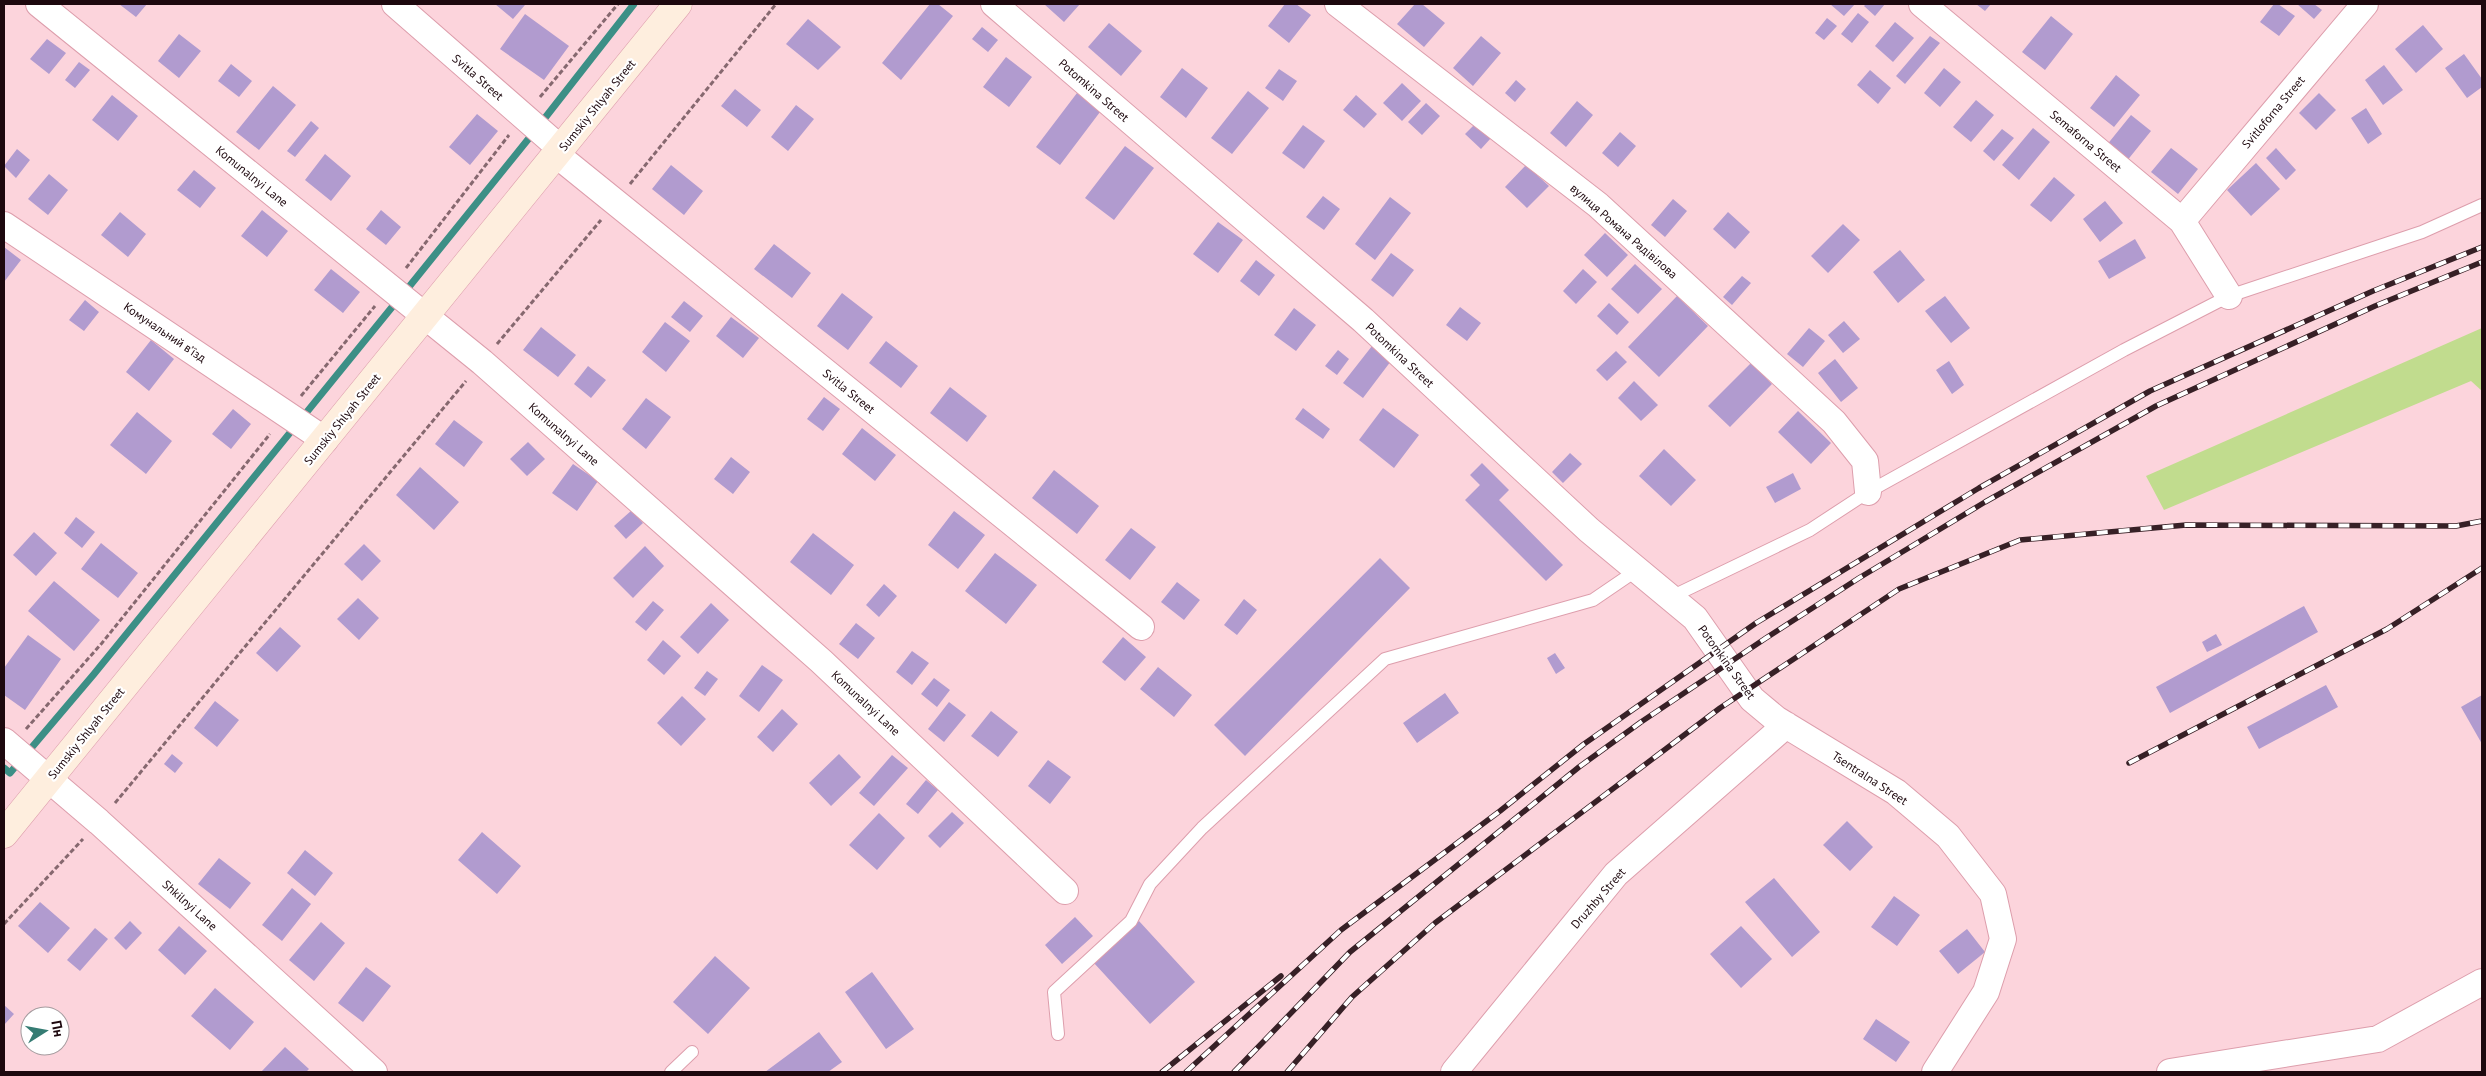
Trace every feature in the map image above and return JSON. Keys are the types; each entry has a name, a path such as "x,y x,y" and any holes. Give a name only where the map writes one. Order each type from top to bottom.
{"main road":[{"name":"Sumskiy Shlyah Street","path":"4,834 678,4"}],"street":[{"name":"Komunalnyi Lane","path":"40,4 482,362 821,661 1065,891"},
{"name":"Svitla Street","path":"395,4 524,117 559,152 616,203 1141,627"},
{"name":"Potomkina Street","path":"994,4 1363,320 1589,530 1695,618 1752,699 1786,725"},
{"name":"вулиця Романа Радівілова","path":"1338,4 1598,205 1827,415 1865,460 1868,492"},
{"name":"Semaforna Street","path":"1922,4 2182,221 2230,296"},
{"name":"Svitloforna Street","path":"2182,221 2365,4"},
{"name":"Комунальний в’їзд","path":"4,225 325,440"},
{"name":"Druzhby Street","path":"1454,1072 1616,874 1786,725"},
{"name":"Tsentralna Street","path":"1786,725 1896,792 1948,836 1993,894 2003,939 1986,992 1935,1072"},
{"name":"Shkilnyi Lane","path":"7,744 100,822 374,1072"},
{"path":"2174,1072 2378,1038 2482,982"}],"lane":[{"path":"1669,598 1810,530 1868,492 2124,350 2230,296 2422,232 2482,205"},
{"path":"1058,1034 1054,992 1131,921 1150,884 1202,828 1384,660 1593,600 1637,570"},
{"path":"671,1072 692,1052"}],"path":[{"path":"7,744 102,643 390,288 524,117 618,4"},
{"path":"4,924 100,822 616,203 776,4"}],"green space":[{"path":"2482,328 2482,391 2471,381 2164,510 2146,476"}],"building":[{"path":"119,4 147,4 136,17"},
{"path":"495,4 524,4 525,5 513,19"},
{"path":"930,4 938,4 953,16 901,80 882,63"},
{"path":"1044,4 1080,4 1064,22"},
{"path":"1285,4 1296,4 1311,15 1289,43 1268,26"},
{"path":"1415,4 1422,4 1445,23 1424,47 1397,24"},
{"path":"1830,4 1855,4 1844,16"},
{"path":"1866,4 1885,4 1875,16 1864,6"},
{"path":"1976,4 1991,4 1985,11"},
{"path":"2274,4 2278,4 2295,16 2279,36 2260,22"},
{"path":"2297,4 2314,4 2322,10 2314,19"},
{"path":"1858,13 1869,22 1852,43 1841,34"},
{"path":"525,14 569,46 544,80 500,49"},
{"path":"2051,16 2073,34 2045,70 2022,52"},
{"path":"1827,18 1837,26 1824,40 1815,33"},
{"path":"808,19 841,47 818,70 786,44"},
{"path":"1895,22 1914,38 1893,62 1875,46"},
{"path":"1109,23 1142,51 1121,76 1088,47"},
{"path":"2423,25 2443,49 2416,73 2395,49"},
{"path":"982,27 998,40 988,52 972,39"},
{"path":"179,34 201,51 179,78 158,61"},
{"path":"1481,36 1501,53 1473,86 1453,68"},
{"path":"1930,36 1940,43 1905,84 1896,76"},
{"path":"47,39 66,53 49,74 30,59"},
{"path":"2464,54 2482,79 2482,87 2467,98 2445,68"},
{"path":"1006,57 1032,77 1009,107 983,87"},
{"path":"79,62 90,70 75,88 65,80"},
{"path":"231,64 252,81 239,97 218,81"},
{"path":"2384,65 2403,90 2383,105 2365,80"},
{"path":"1182,68 1208,88 1186,118 1160,97"},
{"path":"1944,68 1961,82 1940,107 1924,93"},
{"path":"1279,69 1297,81 1283,101 1265,88"},
{"path":"1870,70 1891,88 1878,104 1857,85"},
{"path":"2116,75 2140,95 2114,127 2090,108"},
{"path":"1516,80 1526,89 1515,102 1505,93"},
{"path":"1402,83 1421,101 1402,121 1383,103"},
{"path":"273,86 296,105 259,150 236,132"},
{"path":"735,89 761,110 747,127 721,106"},
{"path":"1248,91 1269,108 1232,154 1211,138"},
{"path":"1077,93 1100,112 1060,165 1036,147"},
{"path":"2319,93 2336,110 2316,130 2299,113"},
{"path":"112,95 138,116 118,141 92,120"},
{"path":"1356,95 1377,114 1364,128 1343,110"},
{"path":"1976,100 1994,115 1971,142 1953,127"},
{"path":"1577,101 1593,115 1566,147 1550,133"},
{"path":"1426,103 1440,116 1422,135 1408,122"},
{"path":"796,105 814,119 788,151 771,137"},
{"path":"2366,108 2382,134 2368,144 2351,118"},
{"path":"477,114 498,131 470,165 449,147"},
{"path":"2131,115 2151,131 2126,162 2106,146"},
{"path":"311,121 319,128 295,157 287,151"},
{"path":"1476,123 1491,138 1481,149 1465,134"},
{"path":"1303,125 1325,141 1304,169 1282,153"},
{"path":"2033,128 2050,142 2019,180 2002,165"},
{"path":"2002,129 2014,138 1994,161 1983,151"},
{"path":"1620,132 1636,146 1618,167 1602,153"},
{"path":"1125,146 1154,168 1114,220 1085,198"},
{"path":"2171,148 2198,169 2178,194 2151,172"},
{"path":"2276,148 2296,170 2286,180 2266,158"},
{"path":"17,149 30,160 16,178 4,166"},
{"path":"325,154 351,176 331,201 305,180"},
{"path":"2256,163 2280,189 2251,216 2227,190"},
{"path":"671,165 703,191 684,215 652,189"},
{"path":"1526,165 1549,186 1527,208 1505,187"},
{"path":"194,170 216,188 200,208 177,190"},
{"path":"49,174 68,190 48,215 28,199"},
{"path":"2054,177 2075,195 2051,222 2030,205"},
{"path":"1323,196 1340,209 1324,230 1306,217"},
{"path":"1390,197 1411,213 1375,260 1355,244"},
{"path":"1673,199 1687,211 1665,237 1651,225"},
{"path":"2105,201 2123,223 2100,242 2083,219"},
{"path":"262,210 288,231 267,257 241,236"},
{"path":"381,210 401,227 386,245 366,229"},
{"path":"120,212 146,234 128,257 101,235"},
{"path":"1728,212 1750,232 1735,249 1713,229"},
{"path":"1218,222 1243,240 1218,273 1193,254"},
{"path":"1843,224 1860,240 1828,273 1811,256"},
{"path":"1605,233 1628,255 1607,277 1584,255"},
{"path":"2135,239 2146,258 2109,279 2098,261"},
{"path":"774,244 811,273 792,298 754,269"},
{"path":"4,247 21,260 4,282"},
{"path":"1900,250 1925,280 1898,303 1873,272"},
{"path":"1391,253 1414,270 1393,297 1371,280"},
{"path":"1256,260 1275,275 1259,296 1240,281"},
{"path":"1635,264 1662,289 1638,314 1611,289"},
{"path":"331,269 360,292 343,313 314,290"},
{"path":"1583,269 1597,282 1576,304 1563,291"},
{"path":"1742,276 1751,283 1732,305 1723,297"},
{"path":"842,293 873,317 848,350 817,326"},
{"path":"1677,296 1708,326 1659,377 1628,347"},
{"path":"1945,296 1970,328 1951,343 1925,311"},
{"path":"85,300 99,312 84,331 69,320"},
{"path":"684,301 703,316 690,332 671,317"},
{"path":"1609,303 1629,322 1617,335 1597,316"},
{"path":"1460,307 1481,323 1467,341 1446,325"},
{"path":"1294,308 1316,325 1296,351 1274,335"},
{"path":"731,317 759,338 743,358 716,336"},
{"path":"1844,321 1860,339 1843,353 1828,335"},
{"path":"665,322 690,341 666,372 642,352"},
{"path":"541,327 576,355 558,377 523,350"},
{"path":"1809,328 1825,341 1803,367 1787,354"},
{"path":"151,340 174,359 149,391 126,372"},
{"path":"886,341 918,366 901,388 869,363"},
{"path":"1372,346 1391,361 1363,398 1343,383"},
{"path":"1338,350 1349,359 1337,375 1325,366"},
{"path":"1616,351 1627,362 1607,381 1596,370"},
{"path":"1835,359 1858,388 1841,402 1818,373"},
{"path":"1949,361 1964,385 1952,394 1936,370"},
{"path":"1751,363 1772,384 1730,427 1708,406"},
{"path":"588,366 606,380 591,398 574,384"},
{"path":"1634,381 1658,405 1641,421 1618,398"},
{"path":"950,387 987,416 967,442 930,413"},
{"path":"824,397 840,409 823,431 807,419"},
{"path":"646,398 671,417 646,449 622,429"},
{"path":"1303,408 1330,429 1323,439 1295,419"},
{"path":"1383,408 1419,435 1394,468 1359,440"},
{"path":"233,409 251,424 231,449 212,434"},
{"path":"1798,411 1831,443 1811,464 1778,432"},
{"path":"137,412 172,441 146,474 110,445"},
{"path":"454,420 483,442 464,467 435,444"},
{"path":"862,428 896,455 875,481 842,454"},
{"path":"528,442 545,459 527,476 510,459"},
{"path":"1664,449 1696,480 1671,506 1639,476"},
{"path":"1570,453 1582,464 1563,483 1552,472"},
{"path":"731,457 750,472 733,494 714,479"},
{"path":"1482,463 1509,490 1499,500 1563,565 1546,581 1465,500 1480,485 1470,475"},
{"path":"573,464 598,481 577,511 552,493"},
{"path":"420,467 459,502 434,530 396,495"},
{"path":"1054,470 1099,506 1077,534 1032,498"},
{"path":"1793,473 1801,489 1775,503 1766,487"},
{"path":"632,510 643,523 626,539 614,526"},
{"path":"954,511 985,535 958,569 928,545"},
{"path":"76,517 95,532 82,548 64,533"},
{"path":"1131,528 1156,547 1130,580 1105,560"},
{"path":"34,532 57,553 36,576 13,555"},
{"path":"813,533 854,565 831,595 790,562"},
{"path":"101,543 138,573 118,598 81,569"},
{"path":"364,544 381,561 362,581 344,564"},
{"path":"645,546 664,566 633,598 613,578"},
{"path":"995,553 1037,585 1006,624 965,591"},
{"path":"1380,558 1410,588 1245,756 1214,725"},
{"path":"54,581 100,620 74,651 28,611"},
{"path":"1177,582 1200,600 1184,620 1161,602"},
{"path":"884,584 897,596 879,617 866,605"},
{"path":"358,598 379,618 359,640 337,619"},
{"path":"1244,599 1257,610 1237,635 1224,625"},
{"path":"653,601 664,610 646,631 635,622"},
{"path":"711,603 729,620 698,654 680,637"},
{"path":"2304,606 2318,632 2170,713 2156,687"},
{"path":"856,623 875,638 858,659 839,644"},
{"path":"280,627 301,646 277,672 256,653"},
{"path":"2216,634 2222,645 2207,652 2202,642"},
{"path":"28,635 61,659 25,710 4,695 4,668"},
{"path":"1123,637 1146,657 1125,681 1102,662"},
{"path":"663,640 681,656 664,675 647,660"},
{"path":"912,651 929,663 912,685 896,672"},
{"path":"1555,653 1565,668 1556,674 1547,658"},
{"path":"762,665 783,680 759,712 739,696"},
{"path":"1158,667 1192,695 1174,717 1140,689"},
{"path":"707,671 718,679 705,696 694,688"},
{"path":"934,678 950,690 937,707 921,694"},
{"path":"2326,685 2338,707 2259,749 2247,727"},
{"path":"1445,693 1459,713 1417,743 1403,723"},
{"path":"2482,695 2482,744 2461,707"},
{"path":"682,696 706,719 681,746 657,723"},
{"path":"215,701 239,720 217,747 194,728"},
{"path":"949,702 966,715 944,742 928,729"},
{"path":"782,709 798,724 773,752 757,737"},
{"path":"991,711 1018,732 998,757 971,736"},
{"path":"172,754 183,763 175,773 164,764"},
{"path":"839,754 861,777 831,806 809,783"},
{"path":"892,755 908,768 874,806 859,793"},
{"path":"1048,760 1071,777 1050,804 1028,786"},
{"path":"926,780 938,790 918,814 906,804"},
{"path":"952,812 964,823 940,848 928,836"},
{"path":"879,813 905,838 877,870 849,845"},
{"path":"1847,821 1873,847 1850,871 1823,845"},
{"path":"482,832 521,866 497,894 458,860"},
{"path":"305,850 333,873 315,896 287,873"},
{"path":"219,858 251,883 230,909 198,884"},
{"path":"1774,878 1820,932 1792,957 1745,902"},
{"path":"292,888 311,904 282,941 262,925"},
{"path":"1894,896 1920,915 1897,946 1871,927"},
{"path":"40,902 70,928 48,953 18,926"},
{"path":"1075,917 1093,936 1062,964 1045,945"},
{"path":"130,921 142,933 126,950 114,938"},
{"path":"1139,921 1195,982 1150,1024 1094,963"},
{"path":"321,922 345,943 314,981 289,960"},
{"path":"179,926 207,951 185,975 158,950"},
{"path":"1741,926 1772,959 1741,988 1710,954"},
{"path":"95,928 108,939 80,971 67,960"},
{"path":"1967,929 1985,952 1958,974 1939,951"},
{"path":"715,956 750,988 708,1034 673,1002"},
{"path":"366,967 391,986 363,1022 338,1003"},
{"path":"872,972 914,1029 886,1049 845,992"},
{"path":"215,988 254,1022 230,1050 191,1016"},
{"path":"4,1005 14,1014 4,1025"},
{"path":"1876,1019 1910,1042 1896,1062 1863,1039"},
{"path":"819,1032 842,1062 828,1072 765,1072"},
{"path":"285,1047 309,1069 306,1072 261,1072"}],"waterway":[{"path":"541,123 634,4"},
{"path":"404,293 534,132"},
{"path":"27,753 94,674 397,301"},
{"path":"4,768 10,773 20,761"}],"railway":[{"path":"1186,1072 1341,930 1500,811 1584,744 1756,623 1979,488 2150,391 2373,291 2482,247"},
{"path":"1234,1072 1350,952 1579,767 1641,722 1766,638 1859,578 1985,502 2156,406 2375,306 2482,262"},
{"path":"1287,1072 1352,997 1435,923 1720,708 1899,589 2020,540 2186,525 2456,526 2482,521"},
{"path":"2129,763 2387,629 2482,568"},
{"path":"1162,1072 1281,976"}]}
